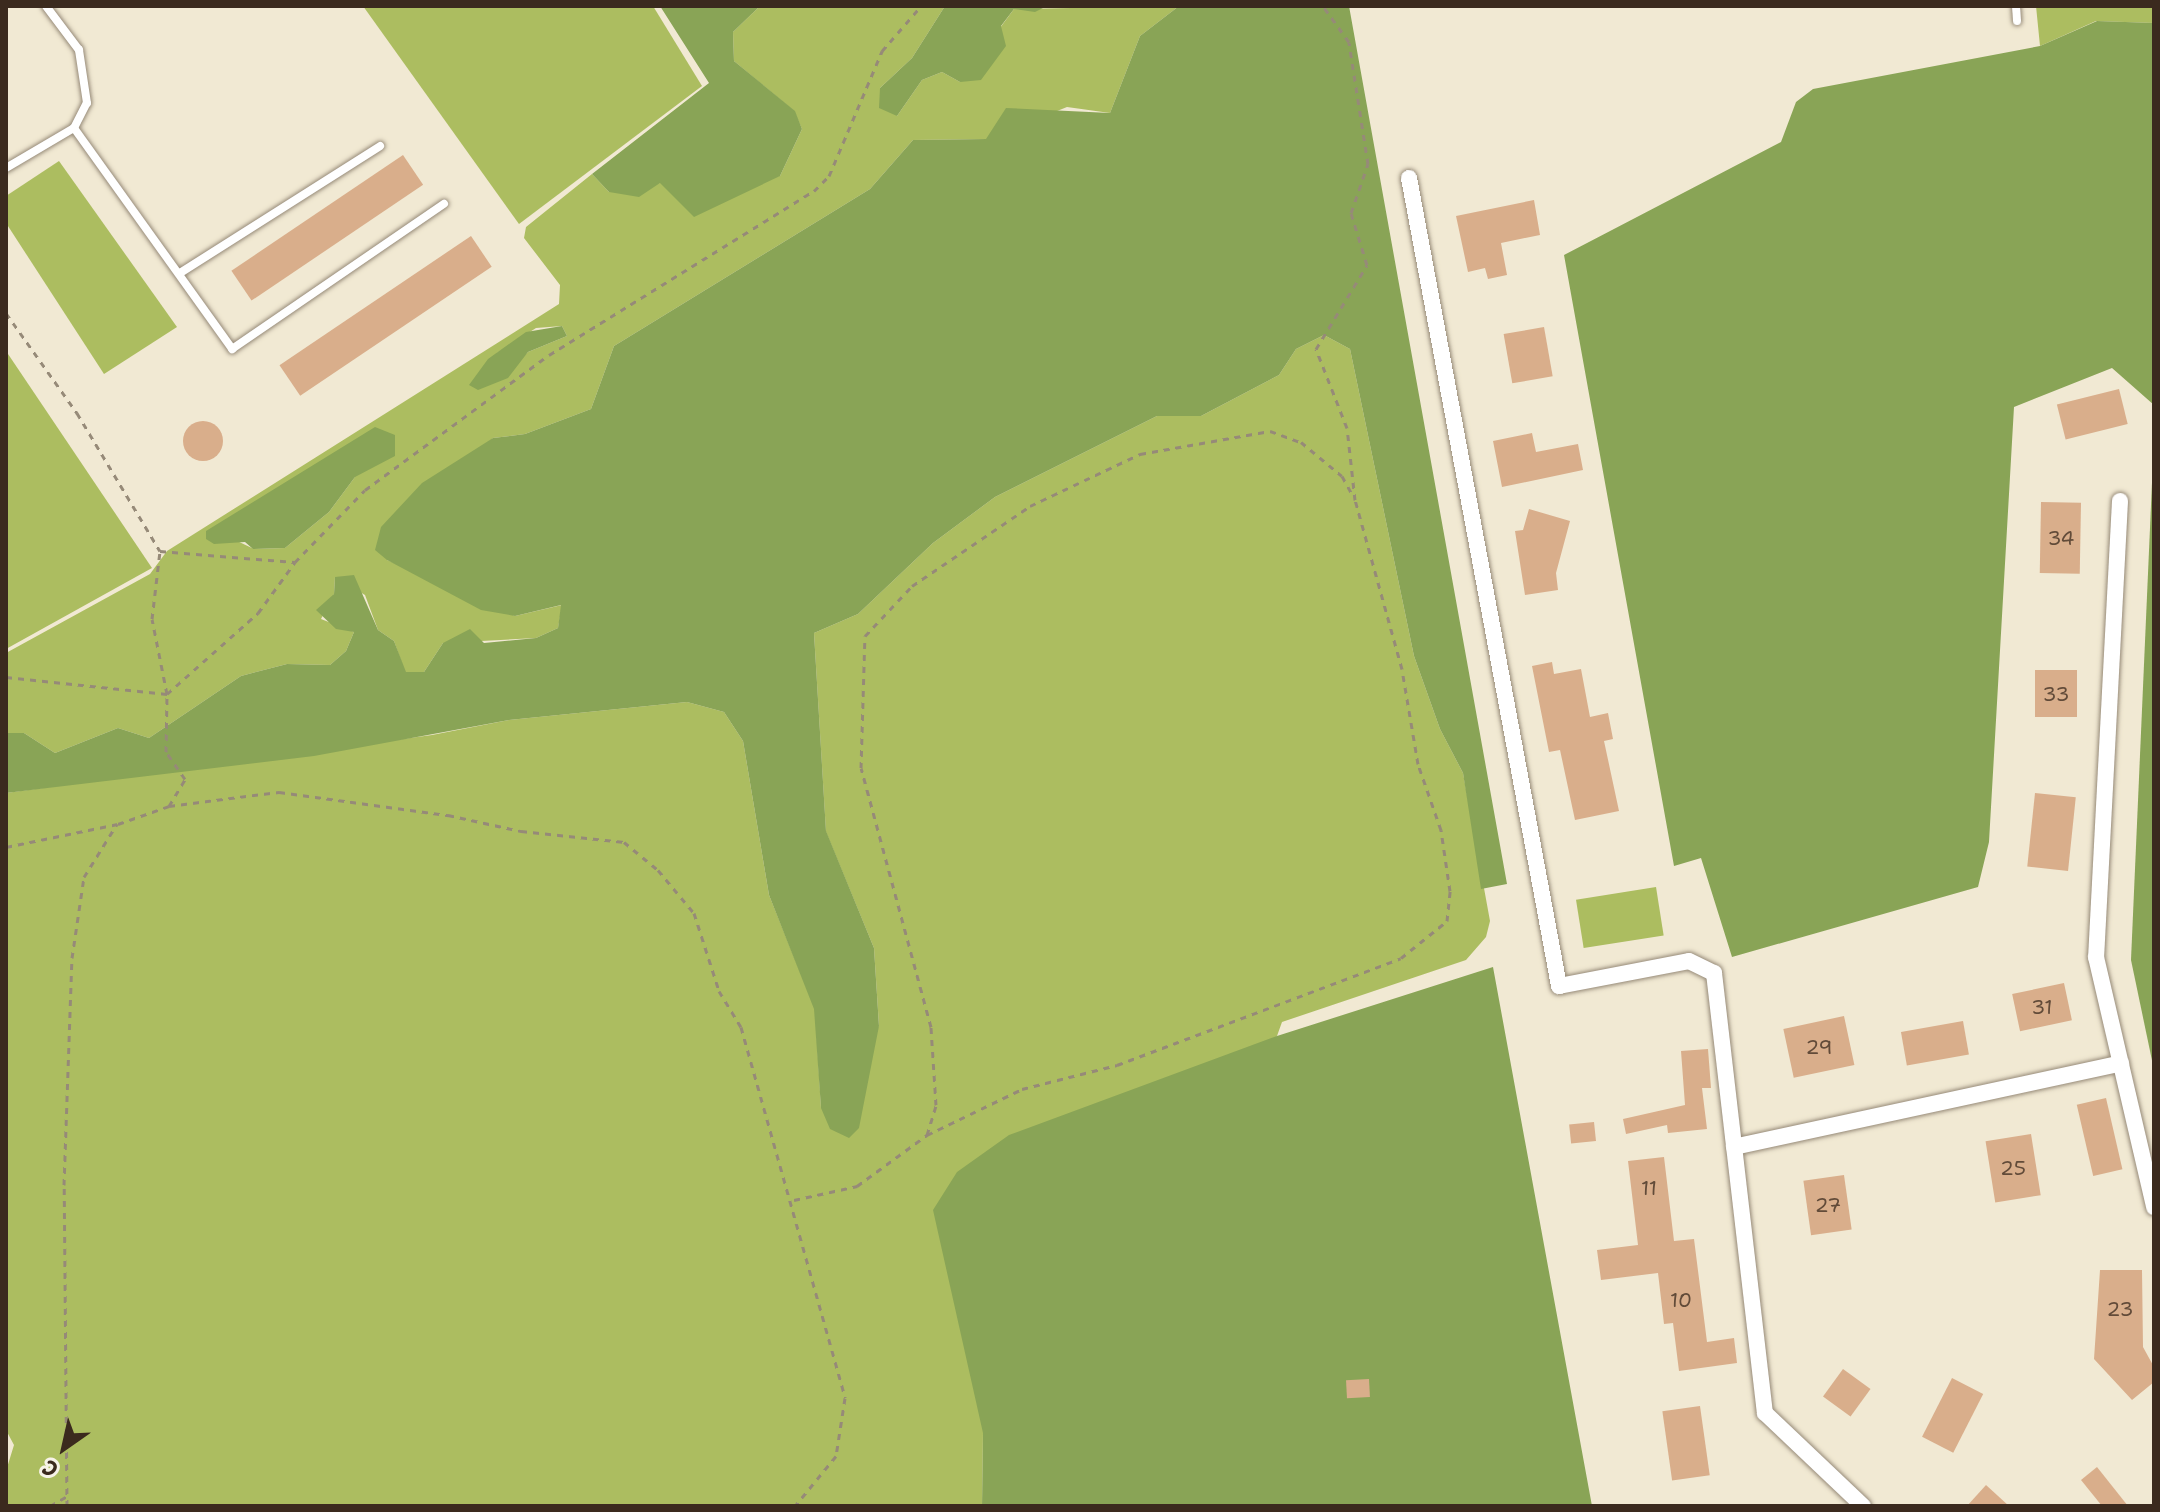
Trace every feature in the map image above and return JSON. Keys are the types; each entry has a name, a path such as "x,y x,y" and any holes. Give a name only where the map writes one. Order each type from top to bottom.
{"street":[{"path":"1409,178 1559,986 1689,961 1714,973 1765,1413 1863,1506"},
{"path":"2120,501 2096,957 2154,1207"},
{"path":"1734,1147 2121,1063"}],"lane":[{"path":"6,168 74,128 87,103 79,50 46,6"},
{"path":"2016,6 2017,21"},
{"path":"74,128 232,349 444,204"},
{"path":"180,273 380,146"}],"path":[{"path":"6,677 167,694 258,613 295,562 365,490 549,355 814,191 829,176 882,51 921,6"},
{"path":"793,1200 857,1186 927,1135 1022,1089 1117,1065 1387,963 1447,921 1450,891 1441,830 1418,764 1402,669 1355,500 1347,428 1316,349 1367,265 1351,213 1368,164 1349,42 1323,6"},
{"path":"6,313 77,413 160,551 152,619 167,694 166,752 185,779 169,806"},
{"path":"927,1135 936,1105 931,1027 861,768 865,636 912,586 1030,506 1140,454 1270,431 1301,442 1342,476 1355,500"},
{"path":"160,551 295,562"},
{"path":"6,847 118,824 169,806 279,792 521,831 624,842 658,870 694,913 719,991 741,1027 762,1087 845,1398 836,1456 795,1506"},
{"path":"67,1506 64,1185 72,958 84,877 118,824"},
{"path":"50,1506 67,1496"}],"green space":[{"path":"363,6 653,6 702,86 519,224"},
{"path":"660,6 760,6 733,32 734,61 795,111 802,129 780,176 694,217 660,183 639,197 609,192 592,174 709,83"},
{"path":"760,6 945,6 912,58 880,88 897,116 922,80 942,72 960,82 1014,9 1179,6 1140,36 1110,113 1067,107 987,139 913,140 870,189 614,346 591,409 525,434 493,438 387,560 515,616 562,605 558,628 536,638 443,643 424,672 405,672 394,641 378,630 365,595 335,577 334,594 321,619 354,632 346,651 330,665 287,664 241,676 149,738 118,728 55,753 24,733 6,733 6,653 150,574 167,551 559,304 560,285 524,238 526,227 592,174 609,192 660,183 780,176 802,129 794,111 734,61 733,32","holes":["562,326 567,336 528,352 520,360 497,353 536,328","355,477 329,512 285,548 254,549 235,540"]},
{"path":"945,6 1047,6 1035,12 1014,9 1001,26 1006,46 981,80 960,82 942,72 922,80 897,116 879,108 880,88 912,58"},
{"path":"1179,6 1349,6 1507,884 1481,889 1463,773 1440,729 1414,656 1350,349 1324,335 1296,349 1279,375 1201,416 1157,416 995,497 933,543 858,614 814,633 826,831 874,948 879,1026 859,1128 849,1138 830,1129 821,1108 814,1009 769,895 743,741 724,712 687,702 509,720 314,756 6,793 6,733 24,733 55,753 118,728 149,738 241,676 287,664 330,665 346,651 354,632 336,629 316,610 334,594 335,577 354,575 378,630 394,641 406,672 424,672 443,643 470,629 484,643 536,638 558,628 561,605 515,616 481,610 387,560 375,550 381,527 422,483 493,438 525,434 591,409 614,346 870,189 913,140 986,139 1006,108 1110,113 1140,36"},
{"path":"2036,6 2154,6 2154,23 2096,21 2040,46"},
{"path":"2097,21 2154,23 2154,405 2112,368 2014,407 1989,842 1978,887 1732,957 1701,858 1674,866 1564,255 1781,142 1796,102 1813,89 2040,46"},
{"path":"59,161 177,327 104,374 6,223 6,196"},
{"path":"562,326 567,336 528,352 508,378 478,390 469,385 488,359 526,332"},
{"path":"1324,335 1350,349 1414,656 1440,729 1463,773 1490,921 1486,937 1466,960 1282,1022 1277,1036 983,1433 982,1506 6,1506 6,1471 14,1445 6,1430 6,793 432,735 509,720 687,702 724,712 743,741 769,895 815,1009 821,1108 879,1026 874,948 826,832 814,633 858,614 933,543 995,497 1157,416 1201,416 1279,375 1296,349"},
{"path":"6,351 152,568 6,649"},
{"path":"375,427 395,435 395,456 355,477 329,512 285,548 253,549 245,542 214,544 206,539 206,531"},
{"path":"2154,437 2154,1070 2131,960"},
{"path":"1656,887 1664,935 1584,948 1576,900"},
{"path":"1493,967 1592,1506 982,1506 983,1433 933,1210 957,1172 1009,1135 1277,1036"}],"building":[{"path":"403,155 423,185 252,301 231,271"},
{"path":"1534,200 1540,235 1501,243 1507,275 1488,279 1485,268 1468,272 1456,216"},
{"path":"471,236 492,267 300,396 279,365"},
{"path":"1544,327 1553,376 1512,383 1504,334"},
{"path":"2119,389 2128,424 2066,439 2057,404"},
{"path":"203,421 217,427 223,441 217,455 203,461 189,455 183,441 189,427"},
{"path":"1532,433 1536,452 1578,444 1583,470 1502,487 1493,441"},
{"path":"2041,502 2081,503 2080,574 2040,573"},
{"path":"1529,509 1570,521 1556,573 1558,590 1525,595 1515,531 1523,530"},
{"path":"1552,662 1554,674 1581,669 1590,717 1608,713 1613,739 1604,741 1619,811 1575,820 1560,750 1549,752 1532,666"},
{"path":"2035,670 2077,670 2077,717 2035,717"},
{"path":"2035,793 2076,797 2068,871 2027,867"},
{"path":"2064,983 2072,1020 2020,1031 2012,994"},
{"path":"1844,1016 1854,1065 1794,1078 1783,1029"},
{"path":"1963,1021 1969,1054 1907,1065 1901,1032"},
{"path":"1708,1049 1711,1088 1702,1088 1707,1129 1668,1133 1667,1125 1626,1134 1623,1119 1685,1105 1681,1051"},
{"path":"2106,1098 2122,1169 2093,1176 2077,1105"},
{"path":"1594,1122 1596,1141 1571,1144 1569,1125"},
{"path":"2031,1134 2041,1195 1995,1202 1986,1141"},
{"path":"1664,1157 1674,1241 1694,1239 1707,1342 1734,1338 1737,1363 1679,1371 1673,1323 1664,1324 1658,1273 1601,1280 1597,1250 1638,1245 1628,1161"},
{"path":"1844,1175 1852,1229 1811,1235 1803,1181"},
{"path":"2100,1270 2142,1270 2143,1347 2154,1367 2154,1382 2132,1400 2094,1359"},
{"path":"1843,1369 1871,1389 1851,1416 1823,1397"},
{"path":"1952,1378 1983,1394 1953,1453 1922,1437"},
{"path":"1369,1379 1370,1397 1347,1398 1346,1380"},
{"path":"1700,1406 1710,1475 1672,1481 1662,1411"},
{"path":"2097,1467 2128,1506 2102,1506 2081,1480"},
{"path":"1986,1485 2009,1506 1967,1506"}]}
